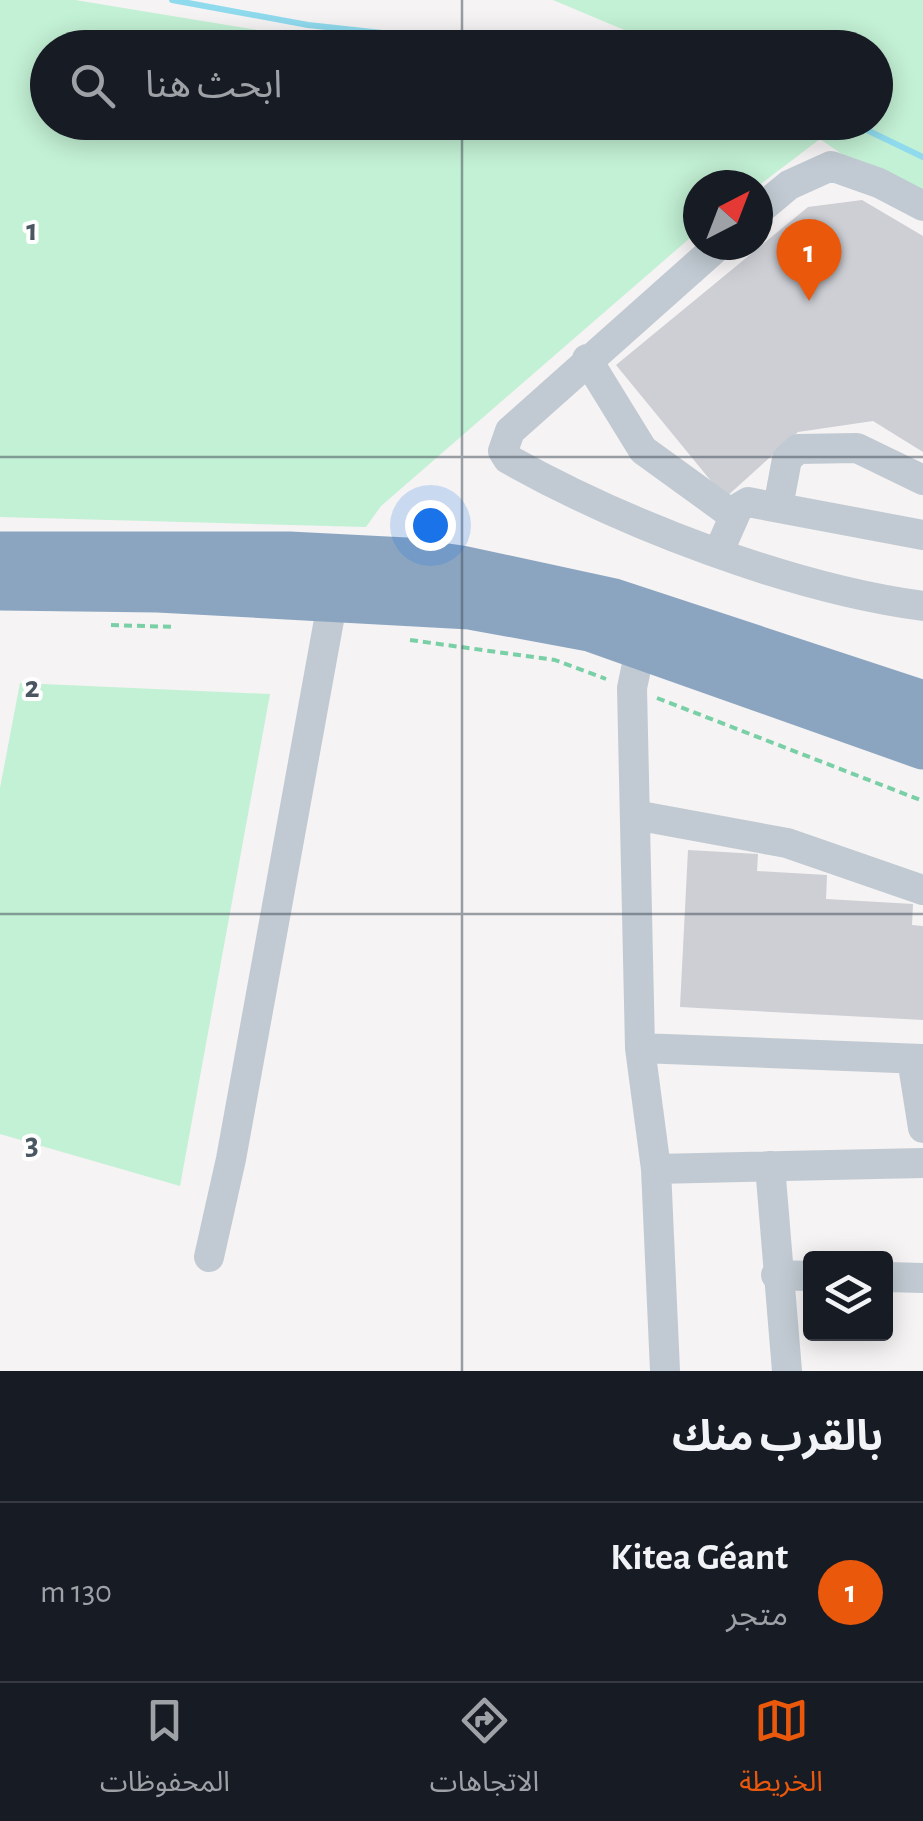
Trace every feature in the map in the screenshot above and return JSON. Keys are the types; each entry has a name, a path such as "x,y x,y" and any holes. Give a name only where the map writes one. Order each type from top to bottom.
{"highway":[{"path":"0,554 289,554 406,560 461,568 614,601 920,736"},
{"path":"0,588 333,598 470,607 590,630 637,667 920,736"}],"street":[{"path":"773,198 788,185 832,166 879,183 923,206"},
{"path":"701,260 510,431 503,451 508,459 579,496 718,551 830,588 923,606"},
{"path":"587,358 643,450 734,516"},
{"path":"778,508 787,460 798,449 857,448 923,480"},
{"path":"718,551 734,516 748,502 923,535"},
{"path":"209,1258 235,1140 333,598"},
{"path":"637,667 634,816 640,1048 656,1169 664,1371"},
{"path":"634,816 787,843 923,890"},
{"path":"640,1048 917,1059 923,1128"},
{"path":"656,1169 923,1163"},
{"path":"770,1166 776,1276 787,1371"},
{"path":"776,1276 803,1276"},
{"path":"893,1277 923,1278"}],"path":[{"path":"96,625 192,627"},
{"path":"403,638 555,660 637,667 923,801"}],"green space":[{"path":"0,0 75,0 257,30 30,30 30,140 819,140 773,175 773,170 683,170 683,244 381,506 366,527 0,517"},
{"path":"553,0 923,0 923,197 856,164 821,140 893,140 893,30 624,30"},
{"path":"20,683 270,694 180,1186 0,1134 0,788"}],"building":[{"path":"862,200 923,236 923,452 873,421 798,432 725,498 616,365 744,260 773,260 773,236 808,207"},
{"path":"688,850 758,854 757,871 827,875 826,899 913,904 912,925 923,926 923,1020 680,1007"}],"waterway":[{"path":"172,0 355,30"},
{"path":"888,140 923,157"}],"place":[{"name":"Kitea Géant","path":"809,301"}]}
